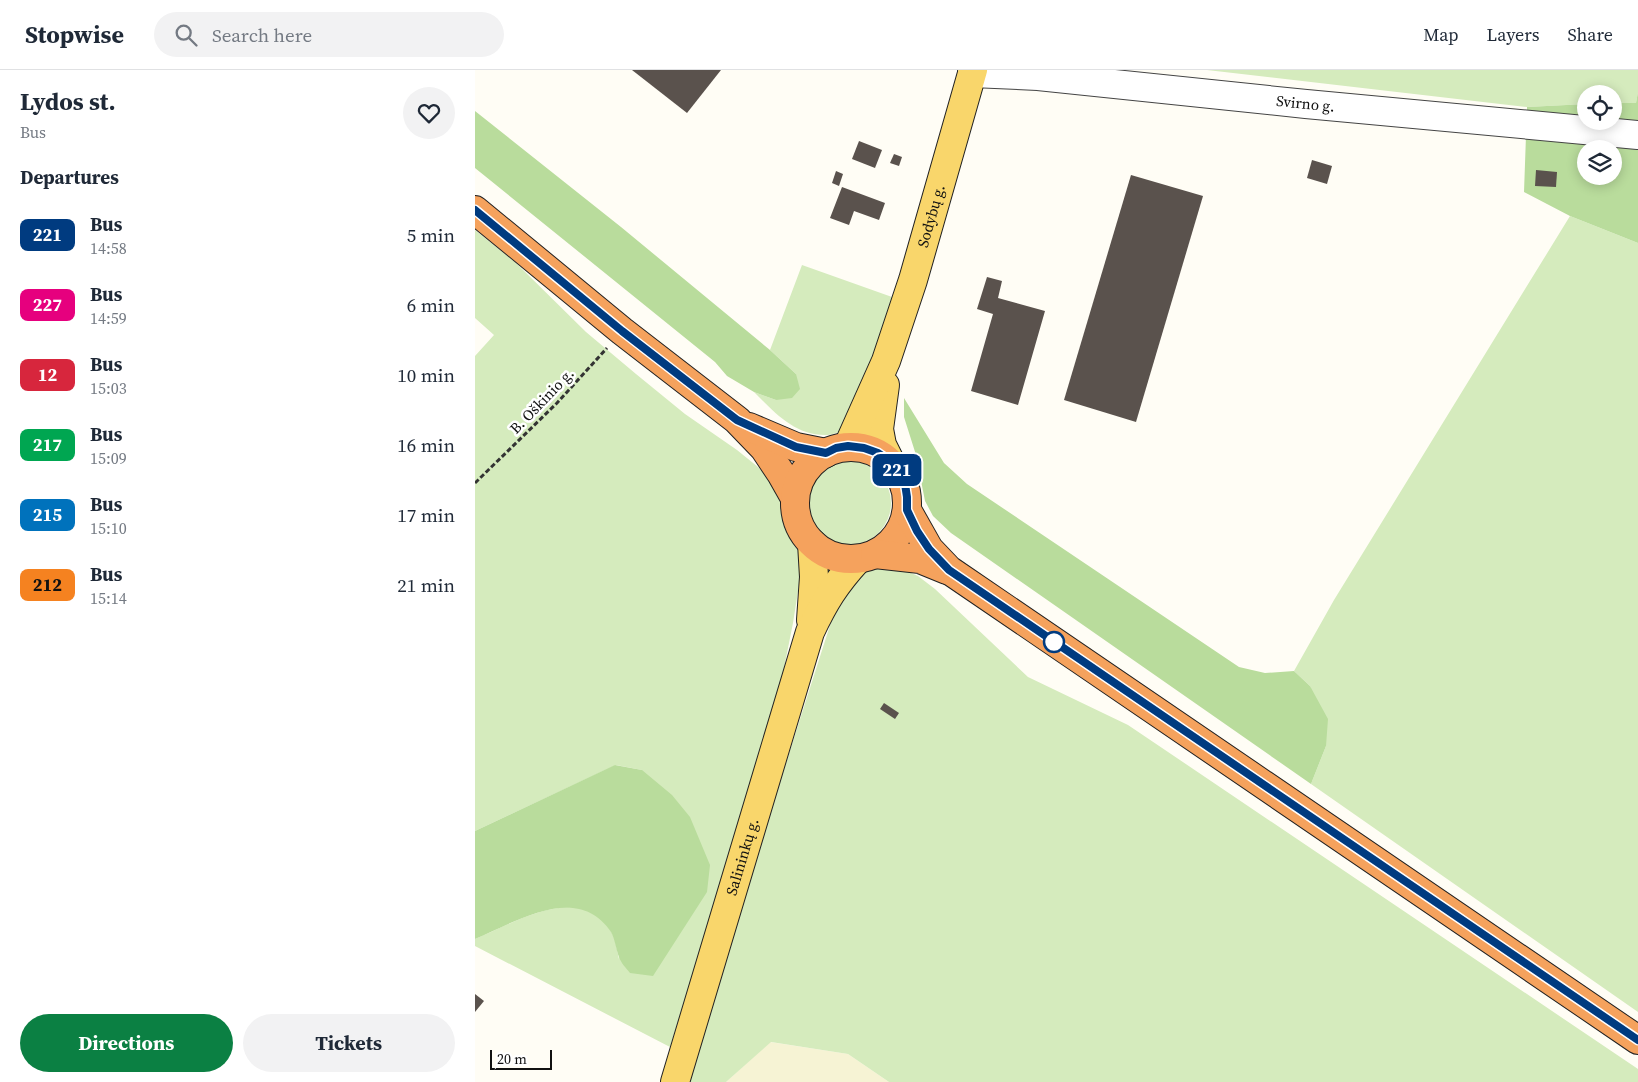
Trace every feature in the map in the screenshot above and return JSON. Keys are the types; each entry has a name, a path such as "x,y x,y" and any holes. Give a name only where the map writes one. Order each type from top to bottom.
{"highway":[{"path":"475,210 622,331 737,420 764,448 795,498"},
{"path":"737,420 796,447 837,450 864,448 878,453 891,462 905,484 907,510 904,524 897,536 887,546 866,556"},
{"path":"837,450 814,461 804,471 798,484 795,510 804,534 812,543 822,551 845,559 866,556 920,560 949,570"},
{"path":"907,510 929,549 949,570 1638,1040"}],"main road":[{"name":"Sodybų g.","path":"837,450 886,361 913,280 973,71"},
{"name":"Sodybų g.","path":"886,361 885,393 879,429 881,445 891,462"},
{"name":"Salininkų g.","path":"810,632 814,577 812,543"},
{"name":"Salininkų g.","path":"675,1082 810,632 825,600 836,584 866,556"}],"street":[{"name":"Svirno g.","path":"973,71 1039,73 1316,105 1638,135"}],"path":[{"name":"B. Oškinio g.","path":"475,483 557,403 622,331"}],"shaded area":[{"path":"770,1042 848,1054 889,1082 726,1082"}],"green space":[{"path":"1207,70 1638,70 1636,103 1622,103 1622,85 1577,85 1577,104 1527,107"},
{"path":"1638,92 1638,243 1570,216 1524,192 1527,107 1577,104 1577,130 1622,130 1622,103 1636,103"},
{"path":"475,111 621,227 770,350 796,374 800,389 792,398 776,400 754,392 727,376 715,362 475,168"},
{"path":"1570,216 1638,243 1638,1012 1311,784 1326,746 1310,686 1294,671 1334,600"},
{"path":"475,230 515,262 586,332 636,374 685,414 758,467 772,481 787,525 797,546 800,562 799,585 783,673 733,845 670,1047 475,946 475,939 509,924 547,910 566,907 584,909 599,917 612,933 619,959 642,770 616,765 475,831 475,356 494,335 475,318"},
{"path":"802,265 892,297 853,417 843,429 830,435 814,434 794,427 754,392 776,400 796,374 770,350"},
{"path":"904,398 944,463 967,484 1239,667 1265,673 1294,671 1310,686 1328,719 1326,746 1311,784 951,533 933,516 925,501 916,455 904,417"},
{"path":"849,461 865,464 879,473 888,487 891,503 888,519 879,533 865,542 849,545 833,542 819,533 810,519 807,503 810,487 819,473 833,464"},
{"path":"883,566 900,568 918,576 935,589 1028,677 1128,725 1638,1069 1638,1082 889,1082 848,1054 771,1042 726,1082 684,1082 840,594 866,569"},
{"path":"615,765 642,770 672,795 690,817 710,865 707,892 653,976 630,973 620,959 611,932 597,917 582,910 564,908 546,910 527,916 475,939 475,831"}],"building":[{"path":"632,70 721,70 687,113"},
{"path":"859,141 882,150 875,168 852,159"},
{"path":"894,154 902,157 899,166 890,163"},
{"path":"1312,160 1332,166 1327,184 1307,178"},
{"path":"1536,170 1557,172 1556,187 1535,186"},
{"path":"836,171 843,174 839,186 832,183"},
{"path":"1131,175 1203,196 1136,422 1064,400"},
{"path":"842,187 885,203 879,220 854,211 849,225 830,218"},
{"path":"987,277 1002,281 998,298 1045,311 1018,405 971,391 993,314 977,309"},
{"path":"884,703 899,713 895,719 880,709"},
{"path":"475,994 484,1001 475,1012"}],"bus line":[{"name":"221","path":"475,210 622,331 737,420 766,435 796,447 826,453 836,448 848,446 864,448 878,453 891,462 905,484 907,510 917,531 929,549 949,570 1638,1040"}]}
